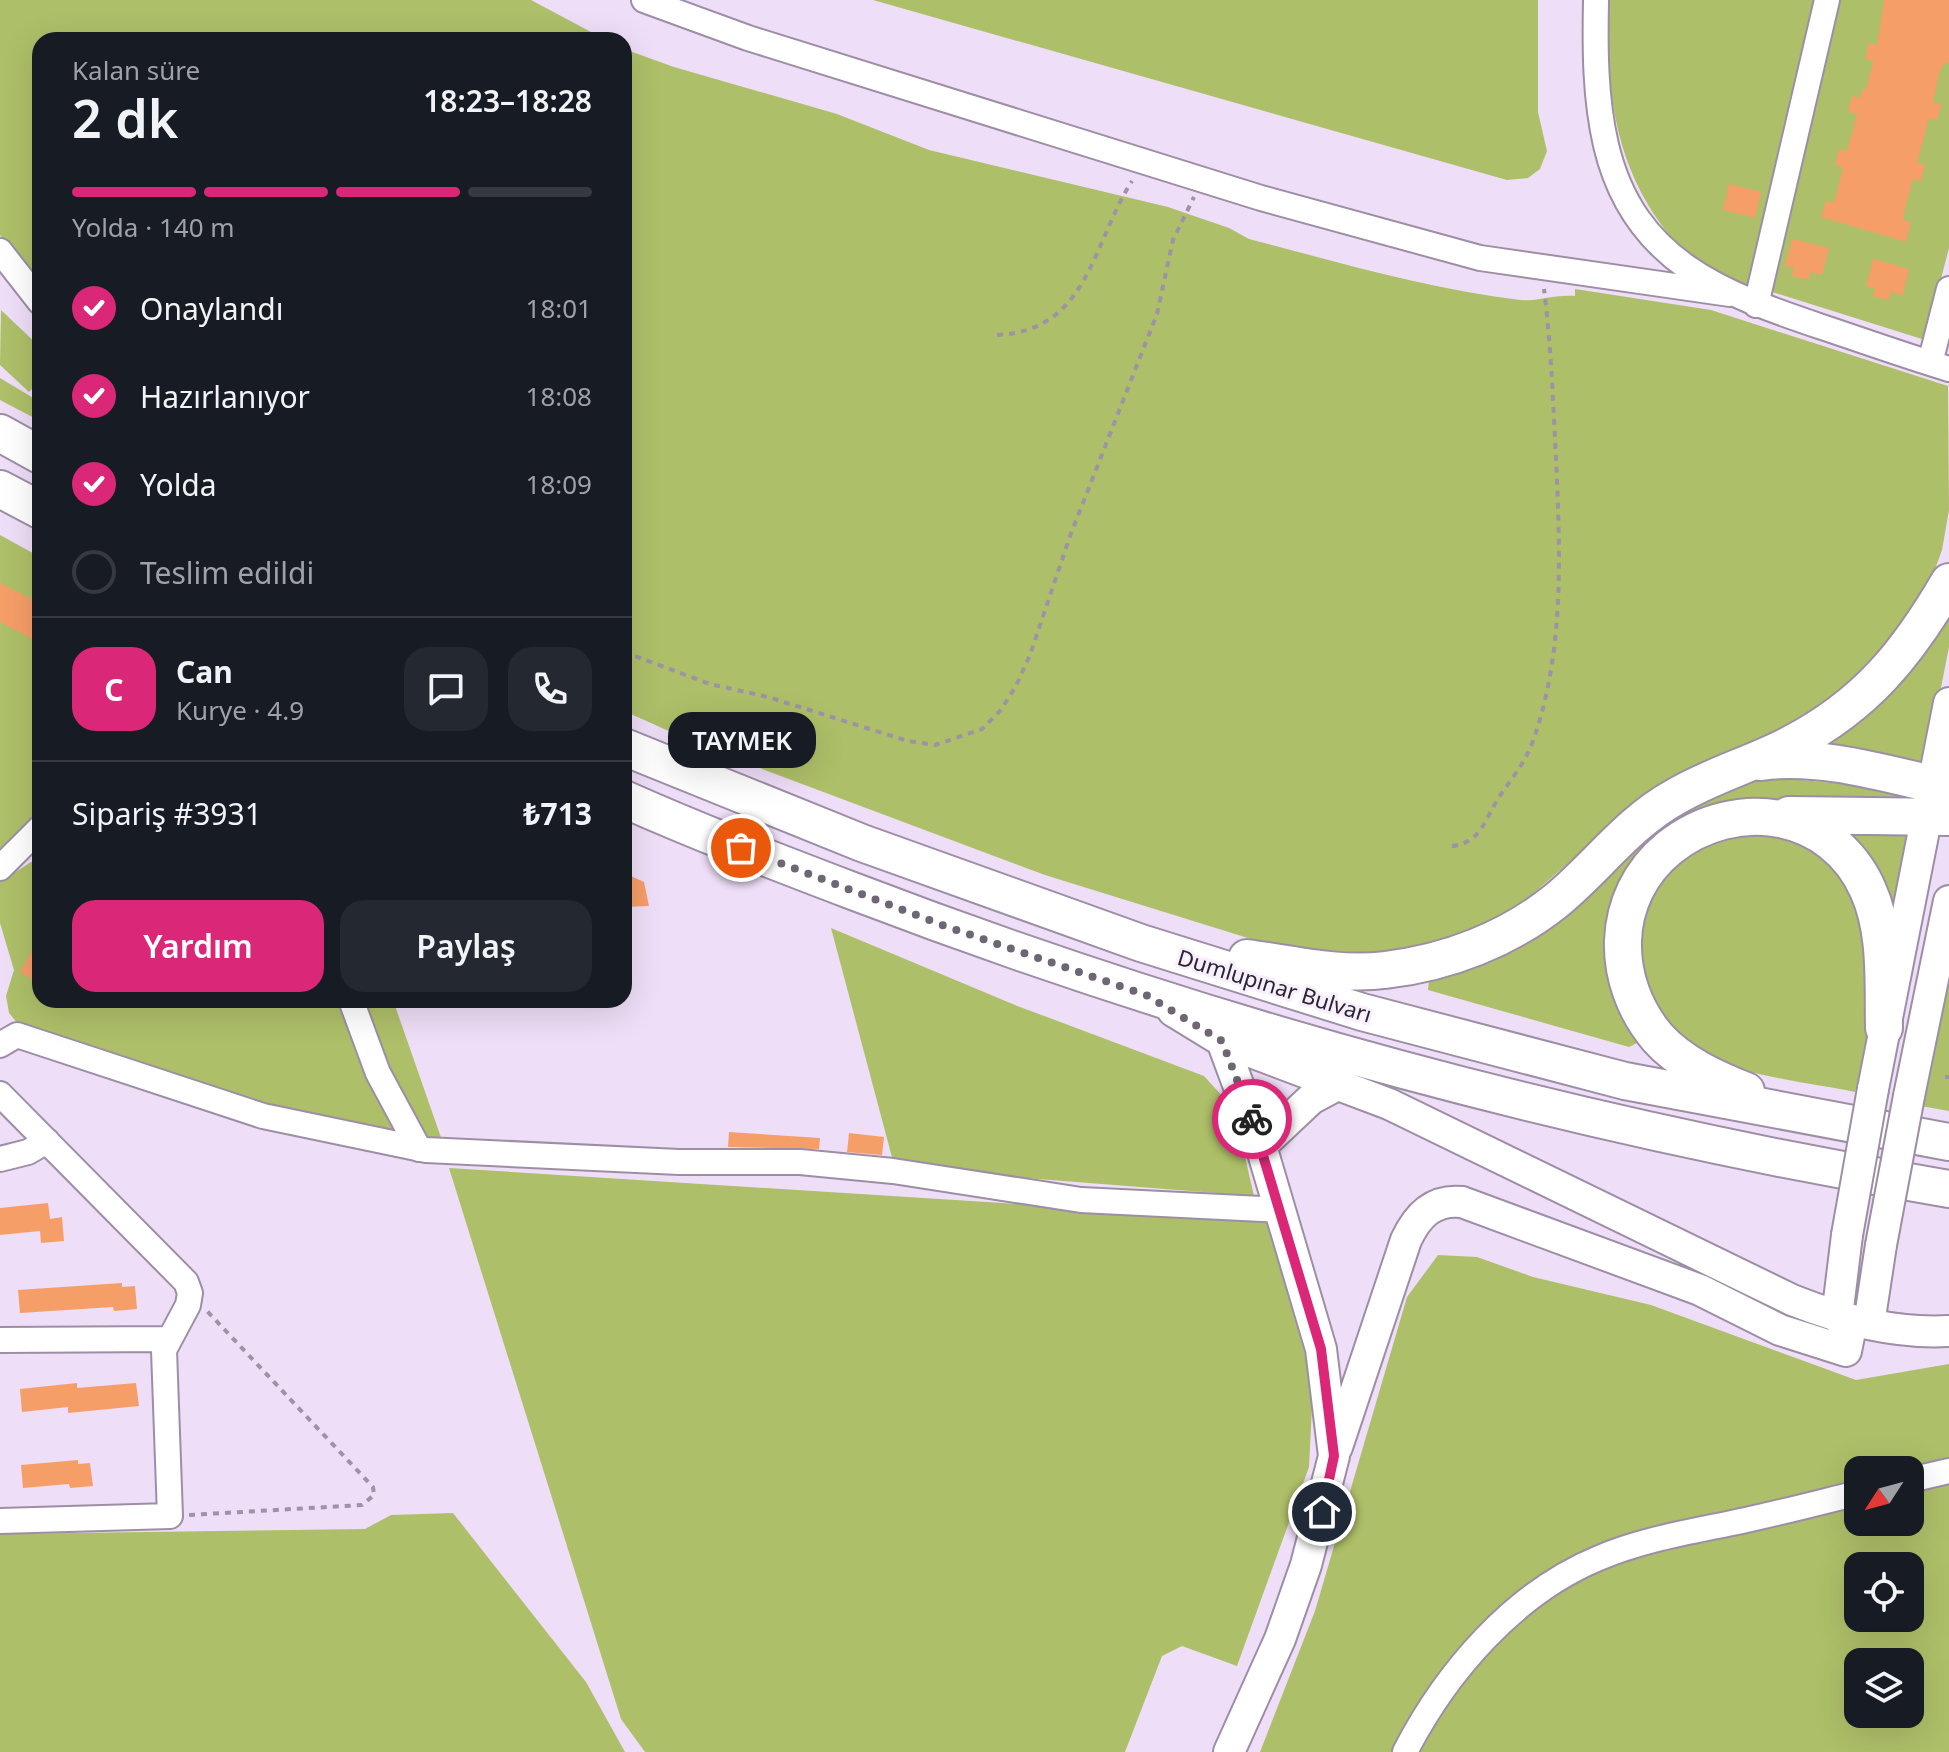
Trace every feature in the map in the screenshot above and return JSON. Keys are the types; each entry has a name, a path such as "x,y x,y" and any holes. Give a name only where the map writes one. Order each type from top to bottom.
{"highway":[{"path":"0,433 32,451"},
{"path":"0,489 32,506"},
{"path":"1141,943 1353,971 1384,971 1447,957 1510,932 1557,899 1636,823 1673,797 1792,744 1866,694 1897,661 1949,582"},
{"name":"Dumlupınar Bulvarı","path":"632,750 862,843 1141,943 1484,1047 1625,1081 1949,1142"},
{"path":"1746,765 1779,760 1876,772 1941,802"},
{"path":"632,802 945,926 1146,995 1323,1050 1503,1097 1949,1189"},
{"path":"1811,1117 1720,1081 1678,1056 1644,1020 1634,1003 1622,962 1625,923 1637,887 1669,848 1708,827 1731,820 1941,802"},
{"path":"1775,816 1799,821 1821,833 1858,869 1877,915 1882,946 1884,1028"}],"main road":[{"path":"1853,1321 1847,1235 1884,1028 1941,802 1949,703"},
{"path":"1229,1752 1280,1639 1306,1565 1334,1456 1406,1240 1414,1223 1438,1203 1462,1202 1700,1290 1780,1330 1846,1351 1853,1321 1881,1245 1949,901"},
{"path":"1146,995 1222,1041 1339,1084 1469,1142 1734,1274 1853,1321 1918,1333 1949,1331"},
{"path":"1222,1041 1261,1146 1321,1349 1334,1456"},
{"path":"1261,1146 1311,1099 1339,1084"}],"street":[{"path":"644,0 748,38 1144,162 1480,258 1730,294"},
{"path":"1596,0 1600,117 1606,147 1621,189 1643,226 1686,270 1756,305 1940,366 1949,289"},
{"path":"1756,305 1827,0"},
{"path":"0,251 32,292"},
{"path":"0,868 32,841"},
{"path":"354,1008 378,1073 419,1149"},
{"path":"3,1038 17,1035 37,1040 103,1065 263,1116 419,1149 679,1162 800,1162 893,1171 1081,1200 1281,1210"},
{"path":"0,1094 186,1282 190,1293 188,1305 167,1339 163,1367 170,1516 0,1521"},
{"path":"0,1159 28,1152 47,1141"},
{"path":"0,1340 167,1339"},
{"path":"1924,1477 1949,1471"},
{"path":"1405,1752 1428,1706 1484,1641 1534,1594 1598,1559 1670,1534 1844,1496"}],"path":[{"path":"997,335 1022,334 1049,321 1070,303 1082,285 1124,193 1144,162"},
{"path":"632,655 710,684 796,704 908,741 935,745 982,729 1016,686 1030,655 1070,536 1157,314 1173,240 1203,180"},
{"path":"1452,846 1466,845 1478,835 1500,796 1516,778 1534,740 1548,679 1561,573 1551,352 1541,266"},
{"path":"170,1516 362,1505 374,1495 373,1487 190,1293"}],"green space":[{"path":"0,0 531,0 591,32 32,32 32,276 0,235"},
{"path":"873,0 1538,0 1538,112 1547,151 1540,169 1528,178 1507,180"},
{"path":"1606,0 1821,0 1752,286 1706,271 1682,251 1646,200 1632,174 1611,90"},
{"path":"1839,0 1949,0 1949,248 1925,340 1769,291"},
{"path":"632,52 837,114 929,150 1168,207 1229,228 1249,239 1350,266 1451,289 1520,300 1575,296 1575,289 1711,310 1948,386 1949,510 1942,550 1925,597 1901,635 1827,707 1600,835 1526,900 1493,921 1439,944 1369,956 1311,952 1264,943 1045,875 709,749 632,715"},
{"path":"1,310 32,339 32,389 29,392 0,365"},
{"path":"0,378 32,397 32,417 0,400"},
{"path":"0,535 32,553 32,829 0,863"},
{"path":"1949,605 1949,647 1925,769 1813,747"},
{"path":"1769,777 1915,791 1916,805 1713,812 1607,947 1608,978 1639,1042 1629,1047 1428,990 1429,981 1465,972 1499,958 1546,932 1577,908 1652,837 1685,812"},
{"path":"1837,823 1911,826 1892,915 1879,876 1865,854"},
{"path":"1757,832 1814,845 1853,885 1872,973 1867,1052 1855,1092 1756,1073 1707,1058 1686,1047 1670,1033 1650,1001 1643,975 1641,937 1645,912 1654,890 1667,872 1684,857 1705,845"},
{"path":"32,862 32,1008 396,1008 444,1146 336,1124 229,1095 19,1025 9,1013 6,996 14,970 0,923 0,882"},
{"path":"831,928 1015,1005 1204,1076 1234,1109 1254,1196 989,1175 893,1161"},
{"path":"1949,974 1949,1111 1921,1106"},
{"path":"449,1168 1272,1220 1313,1387 1309,1467 1237,1666 1182,1646 1162,1656 1125,1752 645,1752 621,1719"},
{"path":"1438,1255 1477,1257 1533,1277 1651,1305 1856,1380 1949,1364 1949,1752 1260,1752 1315,1611 1407,1297"},
{"path":"453,1513 586,1682 625,1752 0,1752 0,1534 365,1529 391,1515"}],"building":[{"path":"1884,0 1949,0 1949,63 1945,62 1940,70 1933,102 1941,104 1937,120 1929,118 1917,163 1925,165 1921,181 1913,179 1905,208 1903,220 1911,222 1906,242 1821,217 1826,201 1834,203 1843,167 1835,165 1839,149 1847,151 1857,114 1848,112 1852,96 1860,98 1862,89 1866,90 1873,61 1865,59 1869,43 1877,45"},
{"path":"1729,184 1761,192 1755,218 1723,210"},
{"path":"1792,239 1829,248 1822,275 1810,272 1809,280 1792,276 1794,268 1785,266"},
{"path":"1873,259 1909,269 1903,295 1891,292 1889,300 1873,296 1875,288 1866,286"},
{"path":"0,583 32,599 32,639 0,622"},
{"path":"632,877 644,882 649,906 632,907"},
{"path":"32,951 32,979 20,972"},
{"path":"729,1132 820,1138 819,1149 728,1147"},
{"path":"849,1133 884,1137 882,1155 847,1152"},
{"path":"48,1203 50,1219 62,1217 64,1241 41,1243 40,1231 0,1235 0,1208"},
{"path":"122,1283 122,1287 135,1286 137,1309 114,1311 113,1307 20,1313 18,1290"},
{"path":"77,1383 77,1388 136,1383 139,1406 68,1413 68,1407 22,1412 20,1389"},
{"path":"78,1460 78,1464 90,1463 93,1486 70,1488 69,1484 23,1488 21,1465"}],"way so far":[{"path":"741,848 945,926 1146,995 1222,1041 1252,1119"}],"place":[{"name":"TAYMEK","path":"741,848"}],"route":[{"path":"1252,1119 1321,1349 1334,1456 1322,1512"}]}
